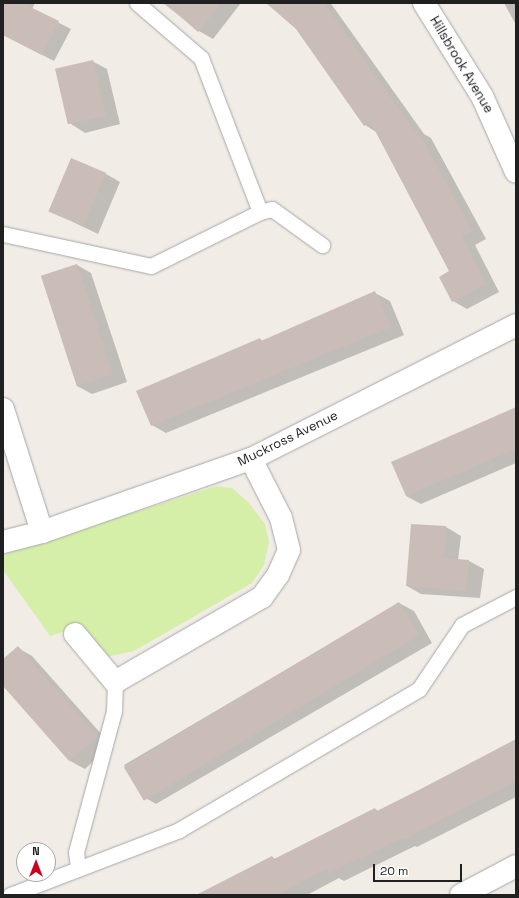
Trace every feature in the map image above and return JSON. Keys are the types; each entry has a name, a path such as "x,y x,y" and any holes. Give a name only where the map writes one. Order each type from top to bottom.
{"street":[{"name":"Hillsbrook Avenue","path":"424,3 482,96 516,172"},
{"name":"Muckross Avenue","path":"3,542 42,532 251,459 516,325"},
{"path":"3,409 42,532"},
{"path":"74,634 115,682 262,596 278,575 289,550 281,518 251,459"},
{"path":"461,895 516,866"}],"lane":[{"path":"137,3 201,58 260,212"},
{"path":"3,234 151,266 260,212 272,209 322,245"},
{"path":"10,895 180,830 419,689 462,625 516,597"},
{"path":"78,868 76,852 114,711 115,682"}],"green space":[{"path":"216,486 232,488 249,503 265,524 269,542 264,565 252,583 134,651 101,658 75,628 50,636 3,570 3,555"}],"building":[{"path":"3,3 22,3 59,21 42,55 3,35"},
{"path":"165,3 221,3 198,32"},
{"path":"266,3 324,3 414,130 417,129 472,231 462,237 486,284 452,302 439,277 449,271 370,121 364,126 296,29"},
{"path":"93,60 106,116 68,124 55,69"},
{"path":"71,158 106,173 83,226 48,211"},
{"path":"77,264 113,374 77,386 41,276"},
{"path":"375,291 391,327 151,426 136,391 260,338 261,341"},
{"path":"516,407 516,449 406,496 391,462"},
{"path":"411,524 446,526 444,558 469,560 466,591 406,586"},
{"path":"399,602 419,635 144,801 124,767"},
{"path":"18,646 98,737 69,761 3,686 3,659"},
{"path":"516,739 516,781 403,840 402,838 329,873 327,869 277,895 196,895 272,856 274,859 375,808 377,811"}]}
